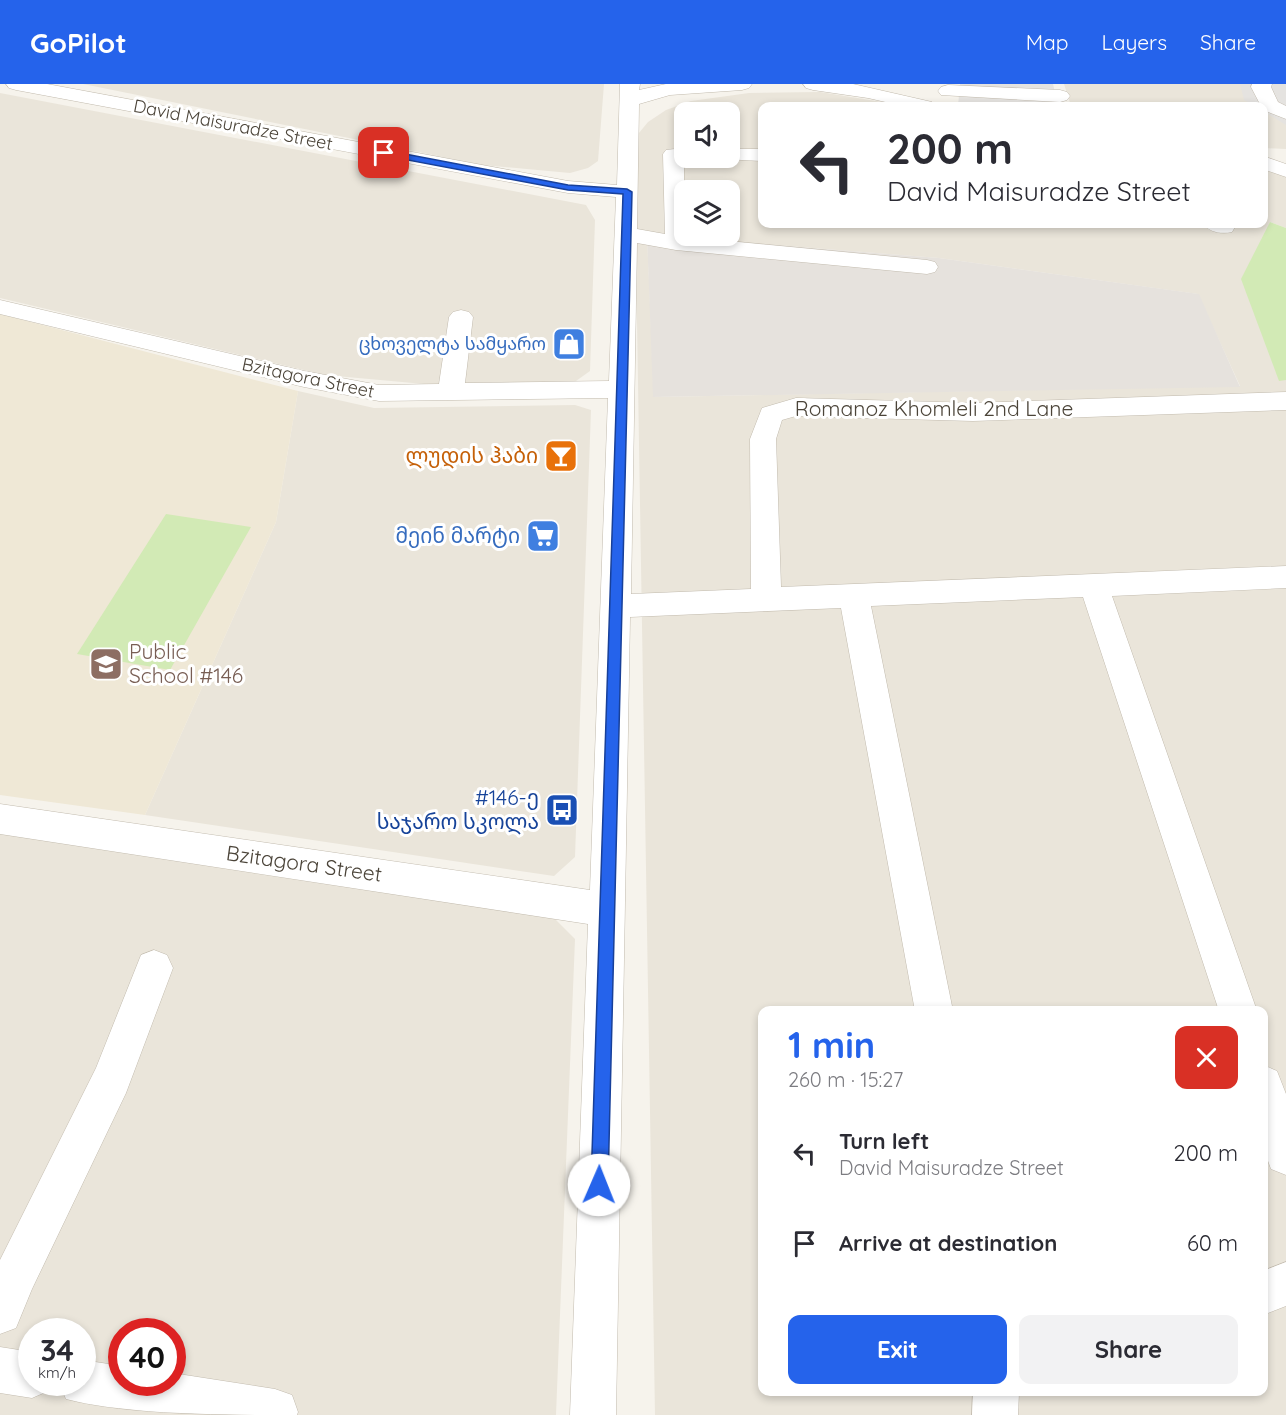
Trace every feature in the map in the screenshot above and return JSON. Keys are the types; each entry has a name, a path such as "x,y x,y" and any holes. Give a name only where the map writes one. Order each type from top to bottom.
{"street":[{"path":"0,87 6,84"},
{"name":"David Maisuradze Street","path":"16,84 568,187 627,192"},
{"path":"593,1415 630,93 642,95 669,90 742,84"},
{"path":"813,84 859,90 908,102"},
{"path":"1262,84 1261,87 1270,106 1286,113"},
{"path":"949,94 1060,95"},
{"path":"674,154 674,184"},
{"path":"740,155 758,155"},
{"path":"1268,156 1286,156"},
{"path":"1268,164 1286,171"},
{"path":"626,234 674,243"},
{"path":"707,246 927,267"},
{"name":"Bzitagora Street","path":"0,307 325,383 379,393 622,389"},
{"path":"451,392 461,317"},
{"name":"Romanoz Khomleli 2nd Lane","path":"766,600 763,439 771,414 796,406 973,412 1286,401"},
{"path":"615,606 1284,580"},
{"path":"1094,586 1236,1006"},
{"path":"854,596 933,1006"},
{"name":"Bzitagora Street","path":"0,819 607,910"},
{"path":"0,1312 16,1274 112,1079 154,969"},
{"path":"1268,1100 1286,1154"},
{"path":"1268,1291 1286,1284"},
{"path":"0,1370 18,1373"},
{"path":"96,1385 275,1412"},
{"path":"995,1415 996,1396"}],"shaded area":[{"path":"83,84 604,84 598,161 588,168 570,173 482,165"},
{"path":"960,84 1053,84 1057,102 958,102"},
{"path":"1064,84 1286,84 1286,149 1268,148 1268,102 1070,102"},
{"path":"1240,84 1286,84 1286,125 1268,114 1268,102 1244,100"},
{"path":"820,92 882,102 758,102 758,228 1268,228 1268,164 1286,164 1286,228 1270,222 1279,380 1286,380 1286,1415 655,1415 634,139 648,122 674,107 674,168 740,168 740,102 688,102 749,93","holes":["674,180 740,180 740,242 939,258 1198,294 1240,386 654,397 647,235 674,237"]},
{"path":"0,93 586,205 595,220 590,371 576,381 424,384 325,375 0,298"},
{"path":"647,235 674,237 674,246 740,246 740,242 939,258 1199,294 1240,387 653,397"},
{"name":"Public School #146","path":"0,314 298,391 276,522 145,815 0,795"},
{"path":"298,391 374,408 575,405 591,410 575,857 554,876 145,815 276,522"},
{"path":"0,833 551,915 575,939 556,1415 0,1415"}],"green space":[{"path":"1270,222 1286,228 1286,380 1279,381 1241,279"},
{"path":"166,514 251,527 170,670 77,654"}],"place":[{"name":"ცხოველტა სამყარო","path":"569,344"},
{"name":"ლუდის ჰაბი","path":"561,456"},
{"name":"მეინ მარტი","path":"543,536"},
{"name":"Public School #146","path":"106,664"},
{"name":"#146-ე საჯარო სკოლა","path":"562,810"}],"route":[{"path":"384,153 568,187 627,192 599,1185"}]}
